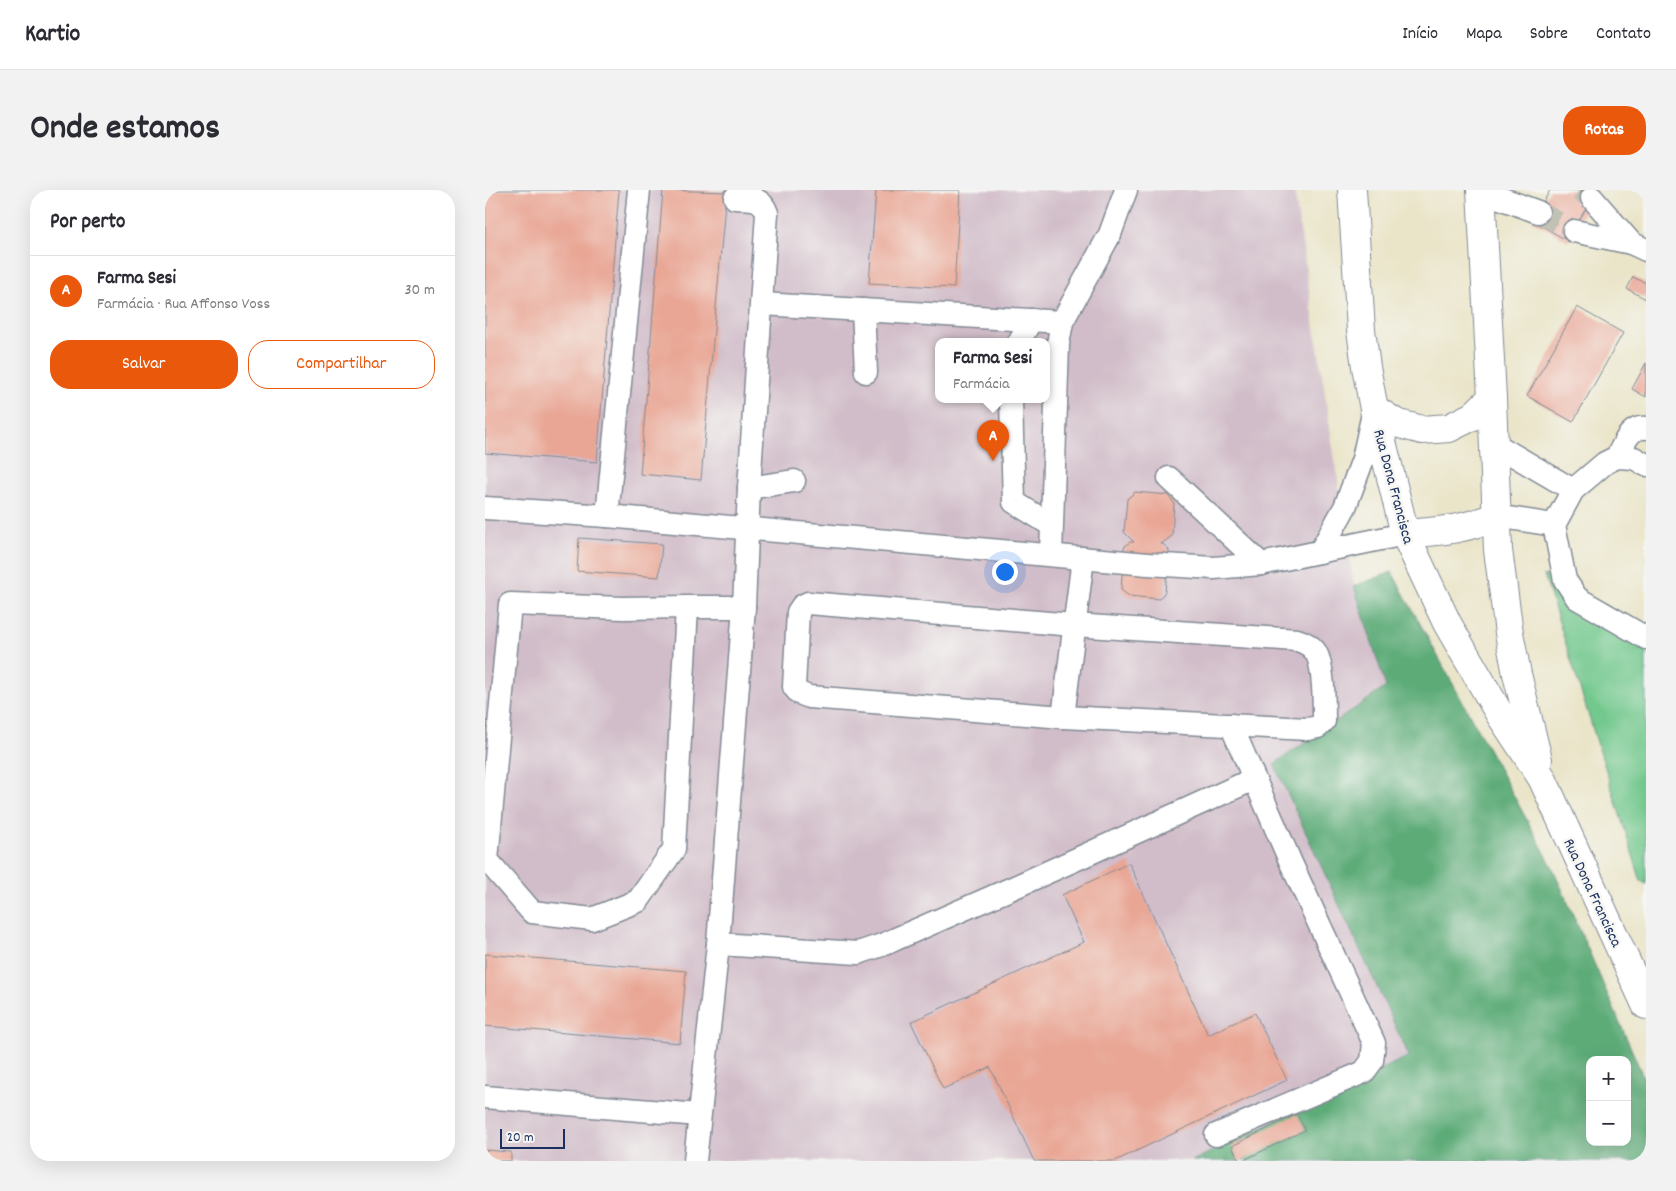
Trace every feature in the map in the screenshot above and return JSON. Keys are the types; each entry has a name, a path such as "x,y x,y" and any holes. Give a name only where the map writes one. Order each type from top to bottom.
{"main road":[{"name":"Rua Dona Francisca","path":"1352,190 1361,330 1374,409 1405,534 1447,623 1499,713 1542,778 1646,1005"},
{"name":"Rua Dona Francisca","path":"1481,190 1498,550 1509,633 1542,778"},
{"path":"1374,409 1396,423 1413,428 1422,430 1449,428 1473,416 1492,398"},
{"path":"1405,534 1453,530 1496,516"}],"street":[{"path":"607,516 639,190"},
{"path":"1051,555 1058,344 1062,322 1110,234 1126,190"},
{"path":"1481,190 1538,212"},
{"path":"695,1161 718,944 743,607 746,528 767,213 764,204 757,200 735,198"},
{"path":"1592,198 1638,247"},
{"path":"1574,231 1638,247"},
{"path":"762,304 1062,322"},
{"path":"863,310 866,372"},
{"path":"1021,338 1031,320"},
{"path":"1011,403 1014,502 1051,525"},
{"path":"1320,552 1348,499 1363,459 1374,409"},
{"path":"1617,457 1631,431 1639,427 1646,428"},
{"path":"1493,443 1573,490"},
{"path":"1646,465 1634,458 1617,457 1605,463 1573,490 1554,525 1565,580 1577,598 1646,638"},
{"path":"1169,478 1261,564"},
{"path":"749,488 794,481"},
{"path":"485,508 607,516 1148,564 1214,568 1261,564 1405,534"},
{"path":"1496,516 1554,525"},
{"path":"1063,717 1083,558"},
{"path":"808,603 1074,626 1297,640 1308,643 1316,651 1324,690 1324,721 1318,727 1308,729 1063,717 809,696 799,693 793,687 798,612 802,606 808,603"},
{"path":"687,607 674,849 638,901 592,919 531,912 487,860 510,604 623,608 687,607 743,607"},
{"path":"1215,1135 1364,1072 1372,1061 1374,1043 1291,864 1231,725"},
{"path":"718,944 858,953 1017,886 1254,779"},
{"path":"485,1097 699,1115"}],"shaded area":[{"path":"485,190 1294,190 1354,586 1386,687 1274,764 1409,1056 1192,1161 485,1161"}],"green space":[{"path":"1392,572 1552,866 1646,1083 1646,1161 1192,1161 1409,1056 1274,764 1386,687 1354,586"},
{"path":"1544,575 1646,627 1646,884 1641,881"}],"building":[{"path":"485,190 619,190 597,462 485,453"},
{"path":"663,190 726,192 701,480 640,474"},
{"path":"876,190 960,190 954,288 869,283"},
{"path":"1550,190 1596,190 1568,241 1533,221"},
{"path":"1633,277 1646,283 1646,299 1627,289"},
{"path":"1577,307 1623,333 1573,422 1527,396"},
{"path":"1646,363 1646,397 1632,389"},
{"path":"1135,492 1168,495 1174,503 1172,536 1161,544 1169,550 1165,592 1159,599 1129,596 1121,590 1124,547 1130,542 1134,542 1124,532 1127,499"},
{"path":"579,538 662,544 659,577 577,571"},
{"path":"1129,863 1208,1035 1255,1013 1287,1080 1115,1161 1034,1161 990,1067 943,1089 911,1022 1084,942 1062,895"},
{"path":"485,954 686,971 680,1043 485,1026"},
{"path":"1297,1114 1305,1130 1239,1161 1232,1146"},
{"path":"485,1150 511,1152 511,1161 485,1161"}],"tunnel":[{"path":"1579,190 1592,198"},
{"path":"1538,212 1574,231"}],"place":[{"name":"Farma Sesi","path":"993,461"}]}
